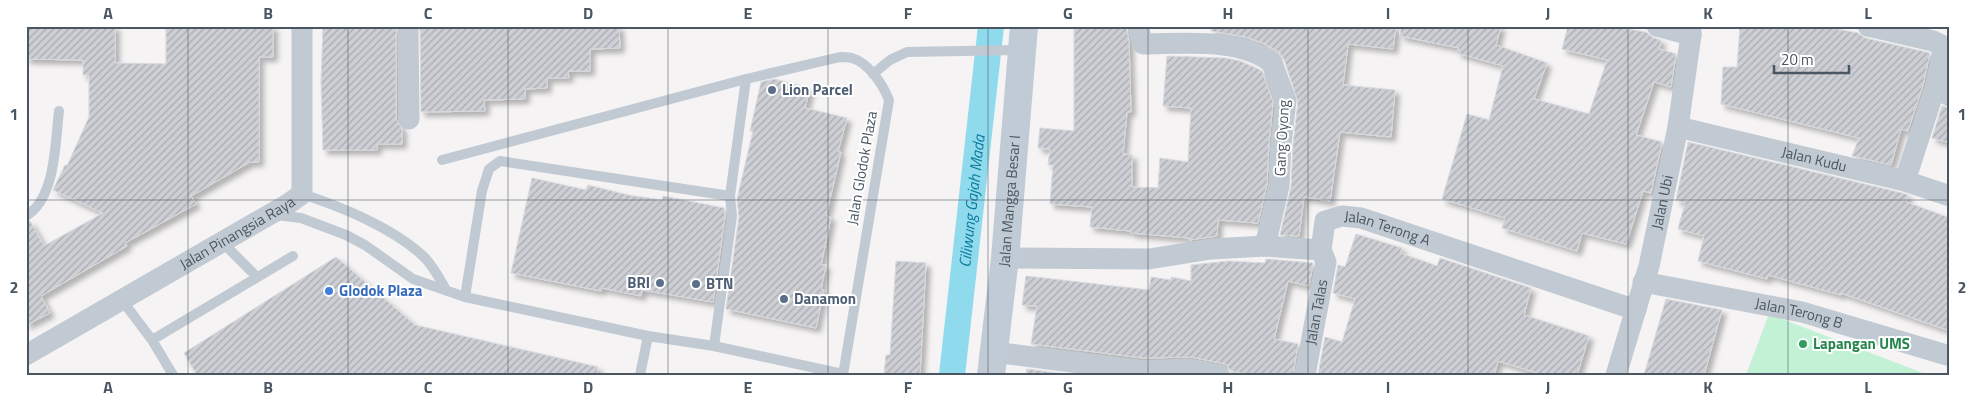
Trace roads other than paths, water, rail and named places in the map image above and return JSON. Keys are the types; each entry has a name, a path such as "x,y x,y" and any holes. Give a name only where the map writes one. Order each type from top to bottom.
{"street":[{"name":"Jalan Pinangsia Raya","path":"26,355 271,214 302,194 302,26"},
{"path":"408,26 409,119"},
{"name":"Gang Oyong","path":"1138,26 1143,44 1218,44 1248,51 1272,63 1286,101 1281,143 1280,186 1265,246"},
{"path":"1657,26 1691,31"},
{"path":"1868,26 1933,41 1941,45 1943,51 1942,92 1904,181"},
{"name":"Jalan Ubi","path":"1616,375 1648,266 1678,128 1691,31"},
{"name":"Jalan Mangga Besar I","path":"992,364 1005,258 1023,38"},
{"name":"Jalan Kudu","path":"1678,128 1904,181 1950,196"},
{"name":"Jalan Terong A","path":"1321,250 1326,221 1342,216 1361,218 1636,310"},
{"path":"1005,258 1149,259 1211,249 1265,246 1321,250"},
{"name":"Jalan Talas","path":"1305,375 1326,262 1321,250"},
{"name":"Jalan Terong B","path":"1643,282 1802,312 1950,356"},
{"path":"992,364 1143,371 1189,369 1219,375"}],"lane":[{"path":"873,74 890,60 907,52 993,50 1023,38"},
{"name":"Jalan Glodok Plaza","path":"271,214 301,218 346,235 365,245 413,279 465,297 648,336 714,346 842,374 888,100 885,90 873,74 865,66 852,58 840,57 746,79 442,160"},
{"path":"714,346 732,216 730,196 746,79"},
{"path":"26,216 34,212 48,188 59,111"},
{"path":"465,297 482,191 489,170 500,161 730,196"},
{"path":"302,194 328,202 375,224 399,238 423,256 447,291"},
{"path":"222,242 257,277"},
{"path":"152,340 293,256"},
{"path":"122,299 152,340 173,375"},
{"path":"640,375 648,336"}],"waterway":[{"name":"Ciliwung Gajah Mada","path":"952,375 991,26"}],"place":[{"name":"Lion Parcel","path":"772,90"},
{"name":"BRI","path":"660,283"},
{"name":"BTN","path":"696,284"},
{"name":"Glodok Plaza","path":"329,291"},
{"name":"Danamon","path":"784,299"},
{"name":"Lapangan UMS","path":"1803,344"}]}
